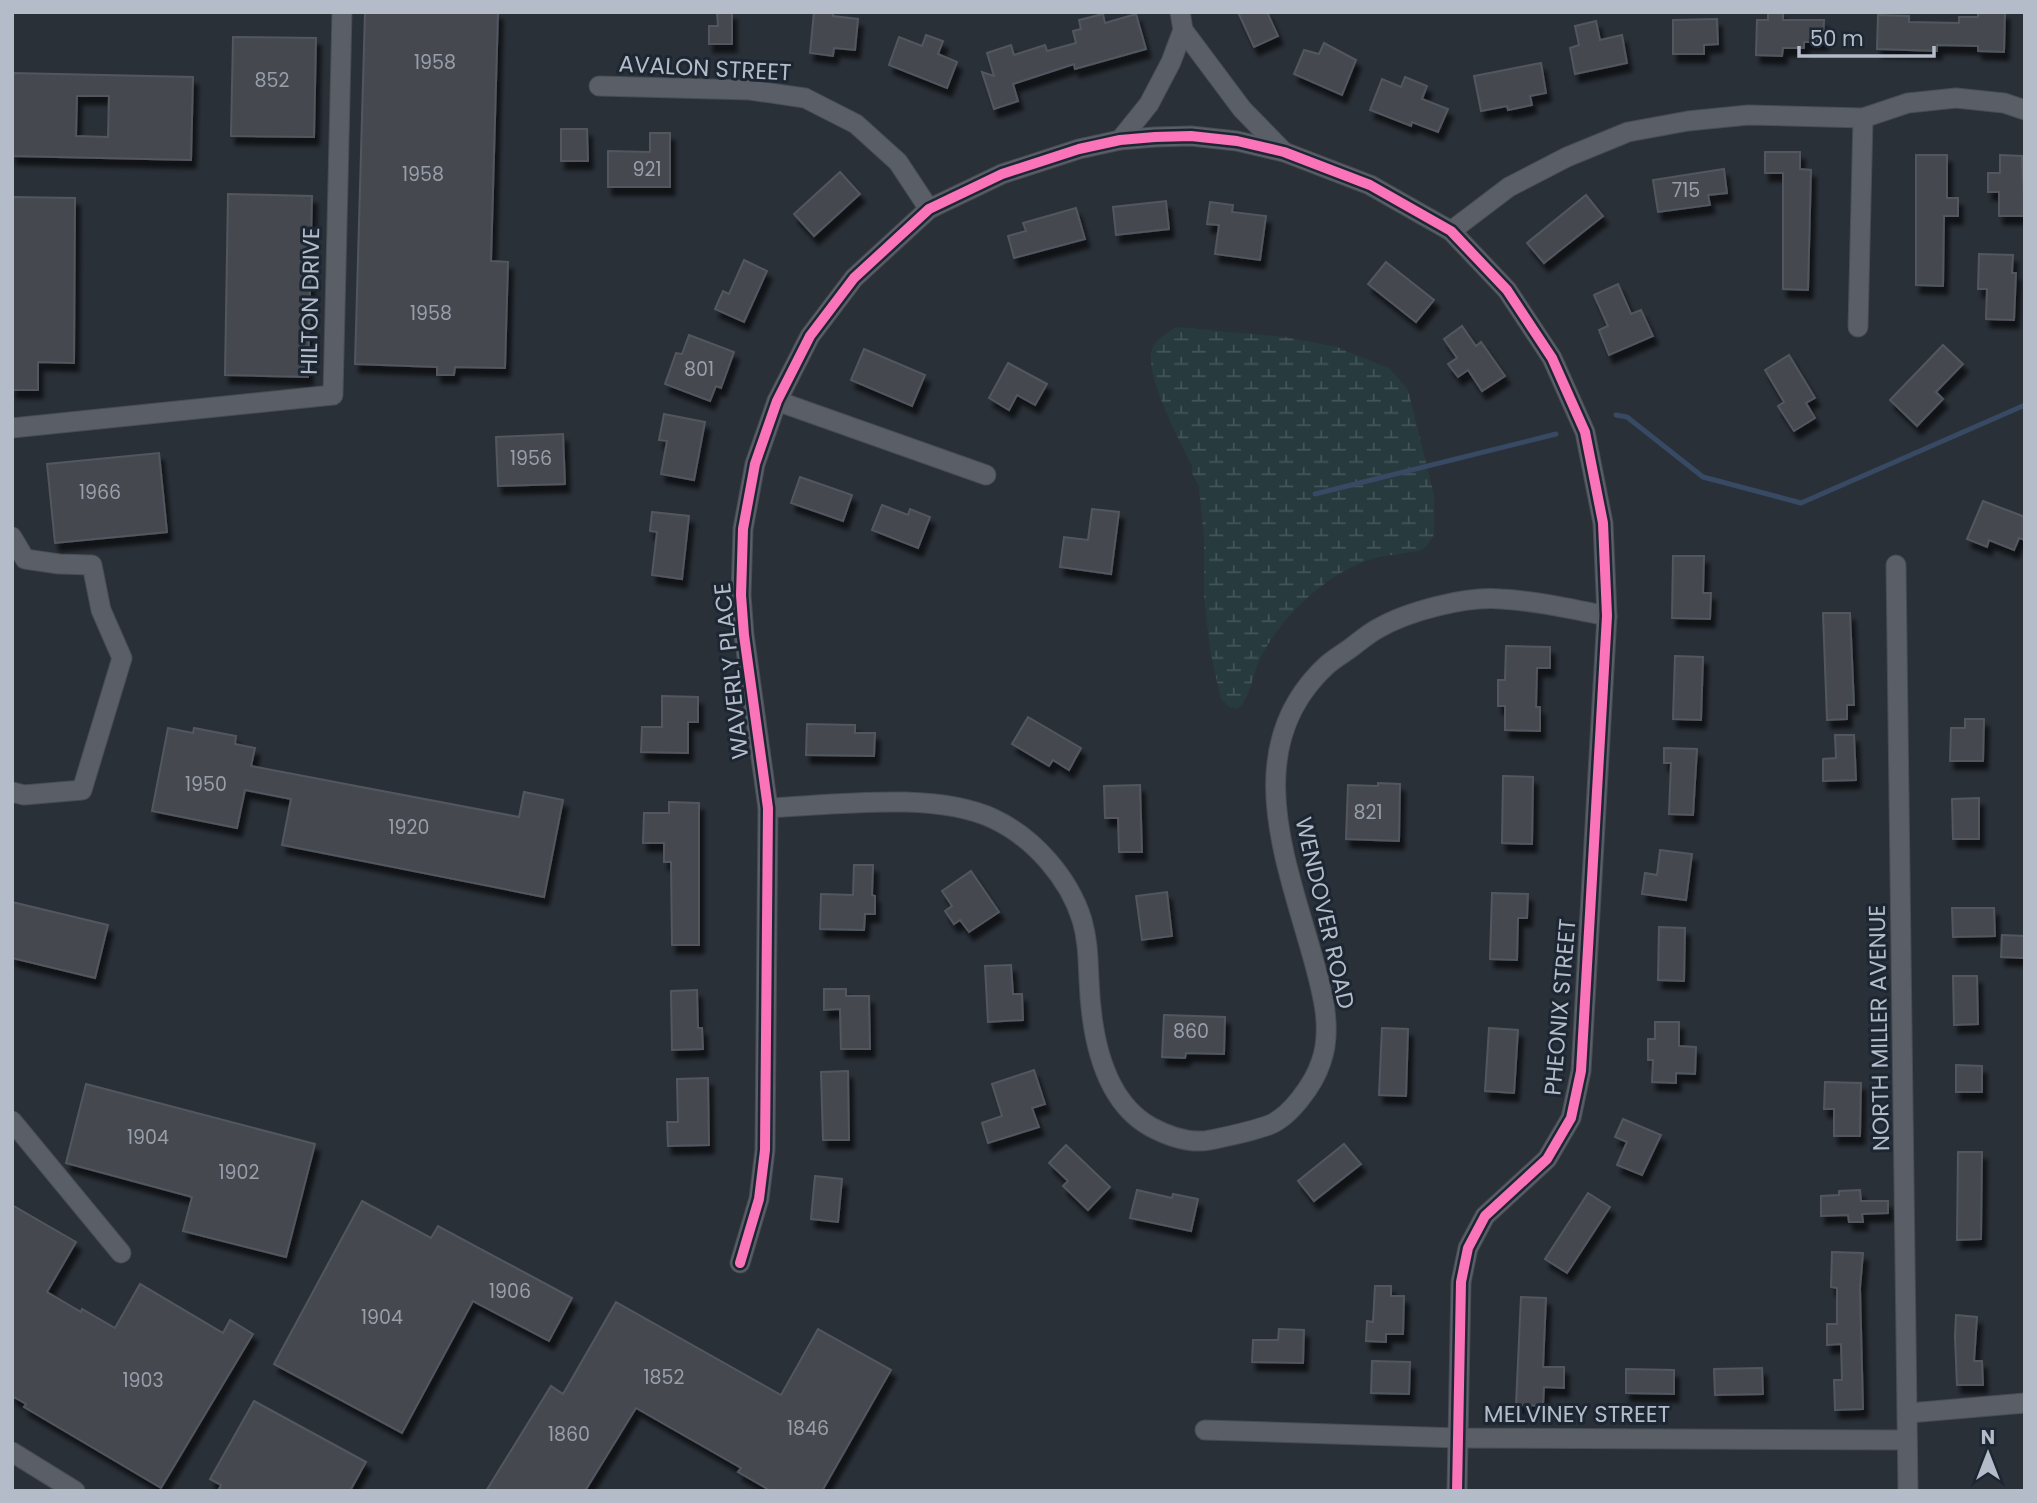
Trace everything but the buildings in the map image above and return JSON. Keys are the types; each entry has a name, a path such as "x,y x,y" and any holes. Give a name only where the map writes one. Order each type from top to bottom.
{"street":[{"name":"HILTON DRIVE","path":"12,428 333,396 342,12"},
{"path":"1120,140 1149,104 1171,62 1182,21"},
{"path":"1182,21 1242,109 1284,152"},
{"name":"AVALON STREET","path":"599,86 750,90 805,99 856,124 881,146 898,162 929,209"},
{"path":"1451,231 1509,187 1567,157 1628,132 1688,121 1748,115 1863,118 1908,103 1956,98 2004,103 2025,110"},
{"path":"1858,327 1863,118"},
{"name":"WAVERLY PLACE","path":"740,1263 760,1199 765,1150 768,808 744,635 741,595 743,529 755,464 777,401 810,337 854,278 929,209 1002,174 1079,149 1120,140 1191,136 1237,141 1284,152 1370,185 1451,231"},
{"name":"PHEONIX STREET","path":"1451,231 1507,290 1552,358 1585,432 1603,523 1606,616 1581,1071 1571,1118 1547,1159 1485,1216 1468,1248 1461,1282 1457,1491"},
{"path":"777,401 986,475"},
{"path":"12,537 25,559 92,565 101,610 122,658 82,790 24,794 12,792"},
{"name":"NORTH MILLER AVENUE","path":"1896,565 1908,1491"},
{"name":"WENDOVER ROAD","path":"768,808 909,802 953,805 995,819 1032,844 1061,876 1081,916 1089,948 1088,980 1095,1037 1114,1091 1137,1119 1147,1125 1168,1136 1203,1141 1273,1124 1303,1097 1322,1061 1326,1021 1319,980 1279,835 1274,790 1279,746 1297,702 1327,665 1377,628 1436,606 1497,598 1606,616"},
{"path":"12,1121 121,1253"},
{"path":"1909,1413 2025,1403"},
{"name":"MELVINEY STREET","path":"1205,1430 1458,1438 1908,1440"},
{"path":"12,1452 75,1491"}],"green space":[{"path":"1176,327 1285,337 1337,347 1390,369 1408,390 1434,495 1434,535 1426,547 1419,551 1366,561 1350,568 1303,601 1268,645 1259,661 1248,694 1237,709 1229,707 1221,699 1210,650 1204,597 1204,538 1199,486 1164,408 1153,375 1152,349 1159,339"}],"waterway":[{"path":"1616,415 1627,417 1703,477 1801,503 2025,405"},
{"path":"1315,494 1556,434"}],"cycle path":[{"path":"740,1263 759,1199 765,1150 768,808 744,635 741,595 743,529 755,464 777,401 810,336 854,278 929,209 1002,174 1079,149 1120,140 1191,136 1237,141 1284,152 1370,185 1451,231 1507,290 1552,358 1585,432 1603,523 1607,616 1581,1071 1571,1118 1547,1159 1485,1216 1468,1248 1461,1282 1457,1491"}]}
